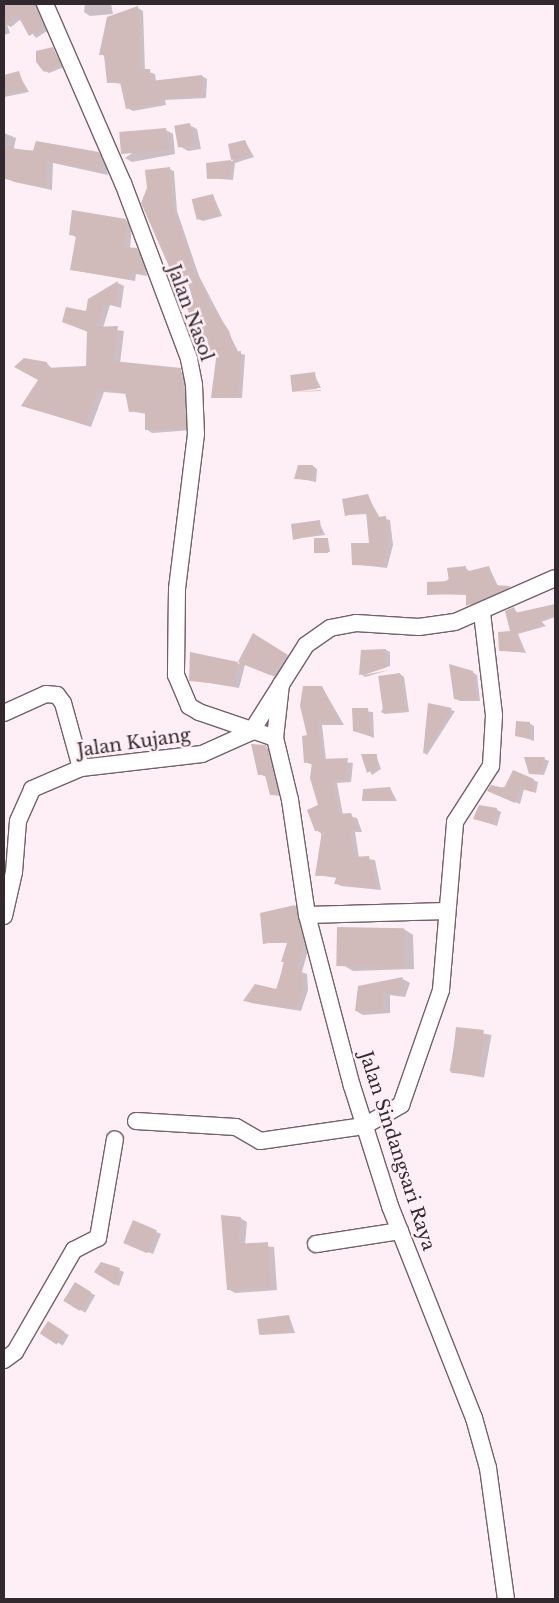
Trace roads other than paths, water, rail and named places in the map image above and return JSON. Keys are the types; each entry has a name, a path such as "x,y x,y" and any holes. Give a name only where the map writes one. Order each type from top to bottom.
{"street":[{"name":"Jalan Nasol","path":"45,4 123,183 189,359 194,384 196,434 177,589 176,675 190,706 251,732"},
{"name":"Jalan Sindangsari Raya","path":"251,732 306,645 330,628 356,623 419,627 482,613 555,578"},
{"path":"136,1121 236,1127 260,1141 364,1126 393,1112 404,1099 437,1006 455,822 492,766 495,738 482,613"},
{"name":"Jalan Sindangsari Raya","path":"281,684 275,738 290,800 307,914 364,1126 400,1231 474,1418 488,1468 506,1599"},
{"path":"4,713 46,694 57,695 64,703 81,768"},
{"path":"251,732 275,738"},
{"name":"Jalan Kujang","path":"4,916 25,801 32,790 81,768 202,754 251,732"},
{"path":"307,914 447,911"},
{"path":"4,1360 15,1352 74,1250 98,1238 116,1139"},
{"path":"316,1244 400,1231"}]}
